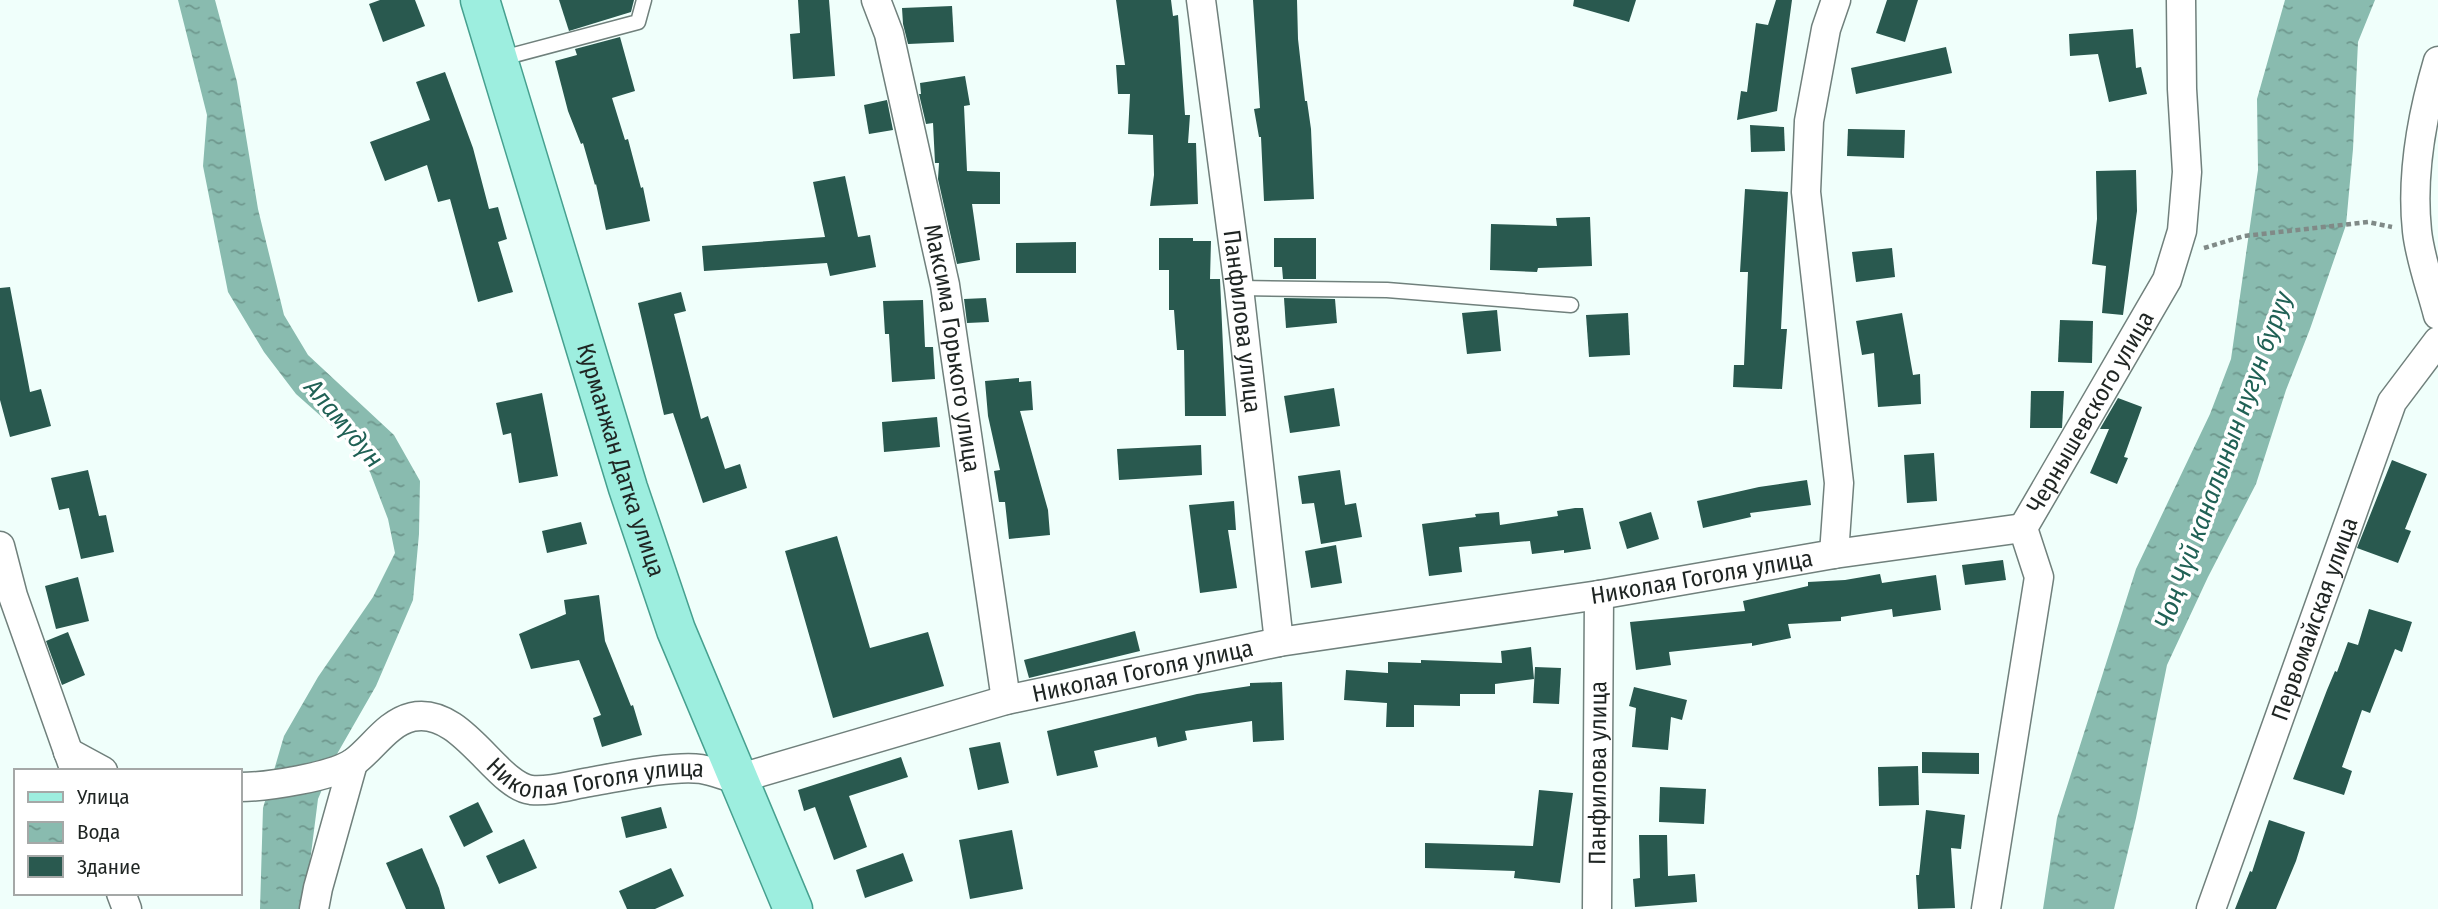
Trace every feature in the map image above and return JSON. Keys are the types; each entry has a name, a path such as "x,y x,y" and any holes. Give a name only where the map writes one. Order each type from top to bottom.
{"main road":[{"name":"Курманжан Датка улица","path":"480,0 628,488 676,630 793,909"}],"street":[{"name":"Максима Горького улица","path":"876,0 889,34 945,285 1006,700"},
{"name":"Панфилова улица","path":"1201,0 1239,288 1279,642"},
{"name":"Николая Гоголя улица","path":"1834,554 1839,483 1806,192 1809,121 1826,29 1836,0"},
{"name":"Чернышевского улица","path":"1986,909 2039,577 2024,528 2167,280 2182,231 2187,172 2182,89 2181,0"},
{"path":"2438,61 2424,108 2417,183 2417,232 2438,315"},
{"name":"Первомайская улица","path":"2211,909 2392,402 2438,341"},
{"name":"Николая Гоголя улица","path":"345,767 394,724 414,716 442,720 477,746 512,780 529,790 551,789 629,775 699,769 737,779 1006,700 1279,642 1599,595 1834,554 2024,528"},
{"path":"0,546 7,598 72,761 97,769"},
{"name":"Панфилова улица","path":"1597,909 1599,595"},
{"path":"249,787 345,767 314,909"}],"lane":[{"path":"498,60 638,22 644,0"},
{"path":"1239,288 1387,290 1571,305"}],"path":[{"path":"2172,262 2244,236 2368,222"}],"water":[{"name":"Аламүдүн","path":"178,0 215,0 237,82 258,209 284,315 308,355 394,435 420,481 419,534 413,600 376,686 337,754 318,799 304,909 260,909 263,808 284,736 318,677 373,597 395,553 388,519 370,472 341,434 296,394 264,352 228,292 203,166 207,115"},
{"name":"Чоң Чүй каналынын нугун буруу","path":"2285,0 2375,0 2358,42 2346,225 2286,390 2256,484 2167,665 2136,818 2114,909 2043,909 2057,818 2136,569 2210,414 2231,359 2258,170 2257,99"}],"building":[{"path":"380,0 415,0 425,26 383,42 369,4"},
{"path":"559,0 634,0 631,12 569,31"},
{"path":"798,0 829,0 835,76 793,79 790,34 800,33"},
{"path":"1116,0 1171,0 1173,16 1178,15 1185,115 1190,115 1188,143 1196,143 1198,204 1150,206 1154,175 1153,135 1128,134 1130,94 1118,94 1116,65 1125,65"},
{"path":"1253,0 1297,0 1298,39 1311,129 1314,199 1264,201 1261,137 1254,109 1260,108"},
{"path":"1574,0 1636,0 1629,22 1573,6"},
{"path":"1776,0 1792,0 1777,111 1737,120 1741,91 1747,92 1756,23 1768,25"},
{"path":"1887,0 1918,0 1905,42 1876,33"},
{"path":"952,6 954,42 908,44 902,8"},
{"path":"2133,29 2136,68 2141,67 2147,94 2109,102 2098,54 2070,56 2069,34"},
{"path":"620,37 635,91 612,98 625,140 628,139 641,188 643,187 650,221 606,230 596,184 583,143 581,144 568,111 555,61 577,55 575,49"},
{"path":"1946,47 1952,73 1856,94 1851,68"},
{"path":"445,72 473,148 489,209 498,207 507,239 498,242 513,292 478,302 450,199 438,202 427,165 385,181 370,142 430,120 416,82"},
{"path":"965,76 970,105 964,106 967,171 1000,172 1000,204 972,204 980,260 957,264 938,179 939,163 935,163 933,123 926,124 919,94 920,83"},
{"path":"887,100 893,130 869,134 864,105"},
{"path":"1750,125 1784,127 1785,151 1751,152"},
{"path":"1848,129 1905,130 1904,158 1847,156"},
{"path":"2136,170 2137,211 2123,315 2102,313 2106,266 2092,264 2097,219 2096,171"},
{"path":"845,176 858,237 870,235 876,267 830,276 827,263 704,271 702,246 825,237 813,182"},
{"path":"1745,189 1788,192 1781,329 1787,329 1782,389 1733,387 1734,365 1744,365 1748,272 1740,272"},
{"path":"1590,217 1592,266 1538,268 1537,272 1490,270 1491,224 1557,226 1556,218"},
{"path":"1159,238 1211,241 1210,279 1220,279 1226,416 1185,416 1184,350 1177,350 1174,310 1169,310 1169,270 1159,270"},
{"path":"1274,238 1316,238 1316,279 1283,279 1282,267 1274,267"},
{"path":"1076,242 1076,273 1016,273 1016,243"},
{"path":"1892,248 1895,277 1856,282 1852,252"},
{"path":"10,287 30,392 41,389 51,426 10,437 0,400 0,288"},
{"path":"681,292 686,311 674,314 701,419 708,416 725,469 740,464 747,488 703,503 673,413 664,415 638,303"},
{"path":"986,298 989,322 967,323 964,299"},
{"path":"1284,298 1335,299 1337,323 1286,328"},
{"path":"923,300 925,347 933,347 935,379 892,382 889,334 885,334 883,301"},
{"path":"1497,310 1501,351 1467,354 1462,313"},
{"path":"1628,313 1630,355 1589,357 1586,315"},
{"path":"1902,313 1913,375 1920,374 1921,404 1878,407 1874,353 1862,355 1856,321"},
{"path":"2060,320 2093,321 2092,363 2058,362"},
{"path":"1019,378 1019,382 1031,381 1033,410 1020,411 1048,510 1050,535 1009,539 1005,502 999,502 994,471 1000,470 988,416 985,381"},
{"path":"1334,388 1340,426 1290,433 1284,396"},
{"path":"2031,391 2064,391 2062,428 2030,428"},
{"path":"542,393 558,476 519,483 511,433 503,435 496,403"},
{"path":"2118,398 2142,407 2124,457 2128,458 2117,484 2090,473 2109,429 2100,429"},
{"path":"937,417 940,447 884,452 882,422"},
{"path":"1201,445 1202,475 1119,480 1117,449"},
{"path":"1934,453 1937,501 1907,503 1904,455"},
{"path":"2392,460 2427,474 2405,529 2411,531 2398,563 2357,548"},
{"path":"88,470 99,516 106,515 114,552 81,559 69,508 59,510 51,478"},
{"path":"1340,470 1345,505 1356,503 1362,537 1321,544 1314,503 1302,504 1298,476"},
{"path":"1807,480 1811,505 1750,513 1751,517 1703,528 1697,501 1759,487"},
{"path":"1234,501 1236,530 1228,530 1237,588 1200,593 1189,505"},
{"path":"1583,508 1591,549 1532,554 1530,541 1459,547 1462,572 1429,576 1422,524 1499,512 1500,525 1558,516 1557,511"},
{"path":"1651,512 1659,539 1627,549 1619,522"},
{"path":"581,522 587,544 547,553 542,531"},
{"path":"837,536 870,648 928,632 944,686 833,718 785,551"},
{"path":"1336,545 1342,583 1311,588 1305,551"},
{"path":"2003,560 2006,580 1965,585 1962,565"},
{"path":"1880,574 1882,583 1936,575 1941,610 1893,617 1892,609 1841,617 1841,621 1788,624 1791,638 1752,646 1752,643 1669,652 1671,665 1636,670 1630,622 1745,611 1743,601 1808,586 1808,582"},
{"path":"78,577 89,621 56,629 45,586"},
{"path":"599,595 605,641 631,706 633,705 642,735 602,747 593,718 601,715 579,660 531,669 519,634 566,614 564,600"},
{"path":"2369,609 2412,622 2402,652 2395,649 2370,713 2362,710 2342,767 2352,771 2344,795 2293,779 2335,671 2337,672 2348,642 2358,645"},
{"path":"1135,631 1140,651 1029,678 1024,660"},
{"path":"68,632 85,675 62,685 46,641"},
{"path":"1531,647 1534,679 1495,684 1495,694 1460,694 1460,706 1414,705 1414,727 1386,727 1387,703 1344,700 1346,670 1388,673 1388,662 1421,663 1421,660 1502,663 1501,651"},
{"path":"1535,667 1561,668 1559,704 1533,703"},
{"path":"1282,682 1284,740 1253,742 1252,721 1185,731 1187,740 1158,747 1156,737 1094,751 1098,767 1057,776 1047,731 1197,694 1250,686 1250,683"},
{"path":"1634,687 1687,700 1682,720 1671,717 1668,750 1632,747 1636,708 1629,706"},
{"path":"1000,742 1009,783 978,790 969,748"},
{"path":"1922,752 1979,753 1979,774 1922,773"},
{"path":"901,757 908,777 849,796 867,847 834,860 815,807 804,811 798,790"},
{"path":"1918,766 1919,805 1879,806 1878,767"},
{"path":"1660,787 1706,789 1704,824 1659,822"},
{"path":"1539,790 1573,793 1560,883 1514,878 1515,871 1425,868 1425,843 1533,846"},
{"path":"478,802 493,832 464,847 449,816"},
{"path":"661,807 667,828 626,838 621,817"},
{"path":"1926,810 1965,815 1961,849 1951,848 1955,908 1918,909 1916,875 1919,875"},
{"path":"2269,820 2305,832 2296,861 2276,909 2235,909 2250,871 2252,872"},
{"path":"1012,830 1023,889 970,899 959,840"},
{"path":"1639,835 1667,835 1668,876 1695,874 1697,902 1635,907 1633,879 1640,878"},
{"path":"524,839 537,868 499,884 486,856"},
{"path":"422,848 445,909 406,909 386,863"},
{"path":"903,853 913,881 865,898 856,870"},
{"path":"671,868 684,896 655,909 627,909 619,891"}]}
